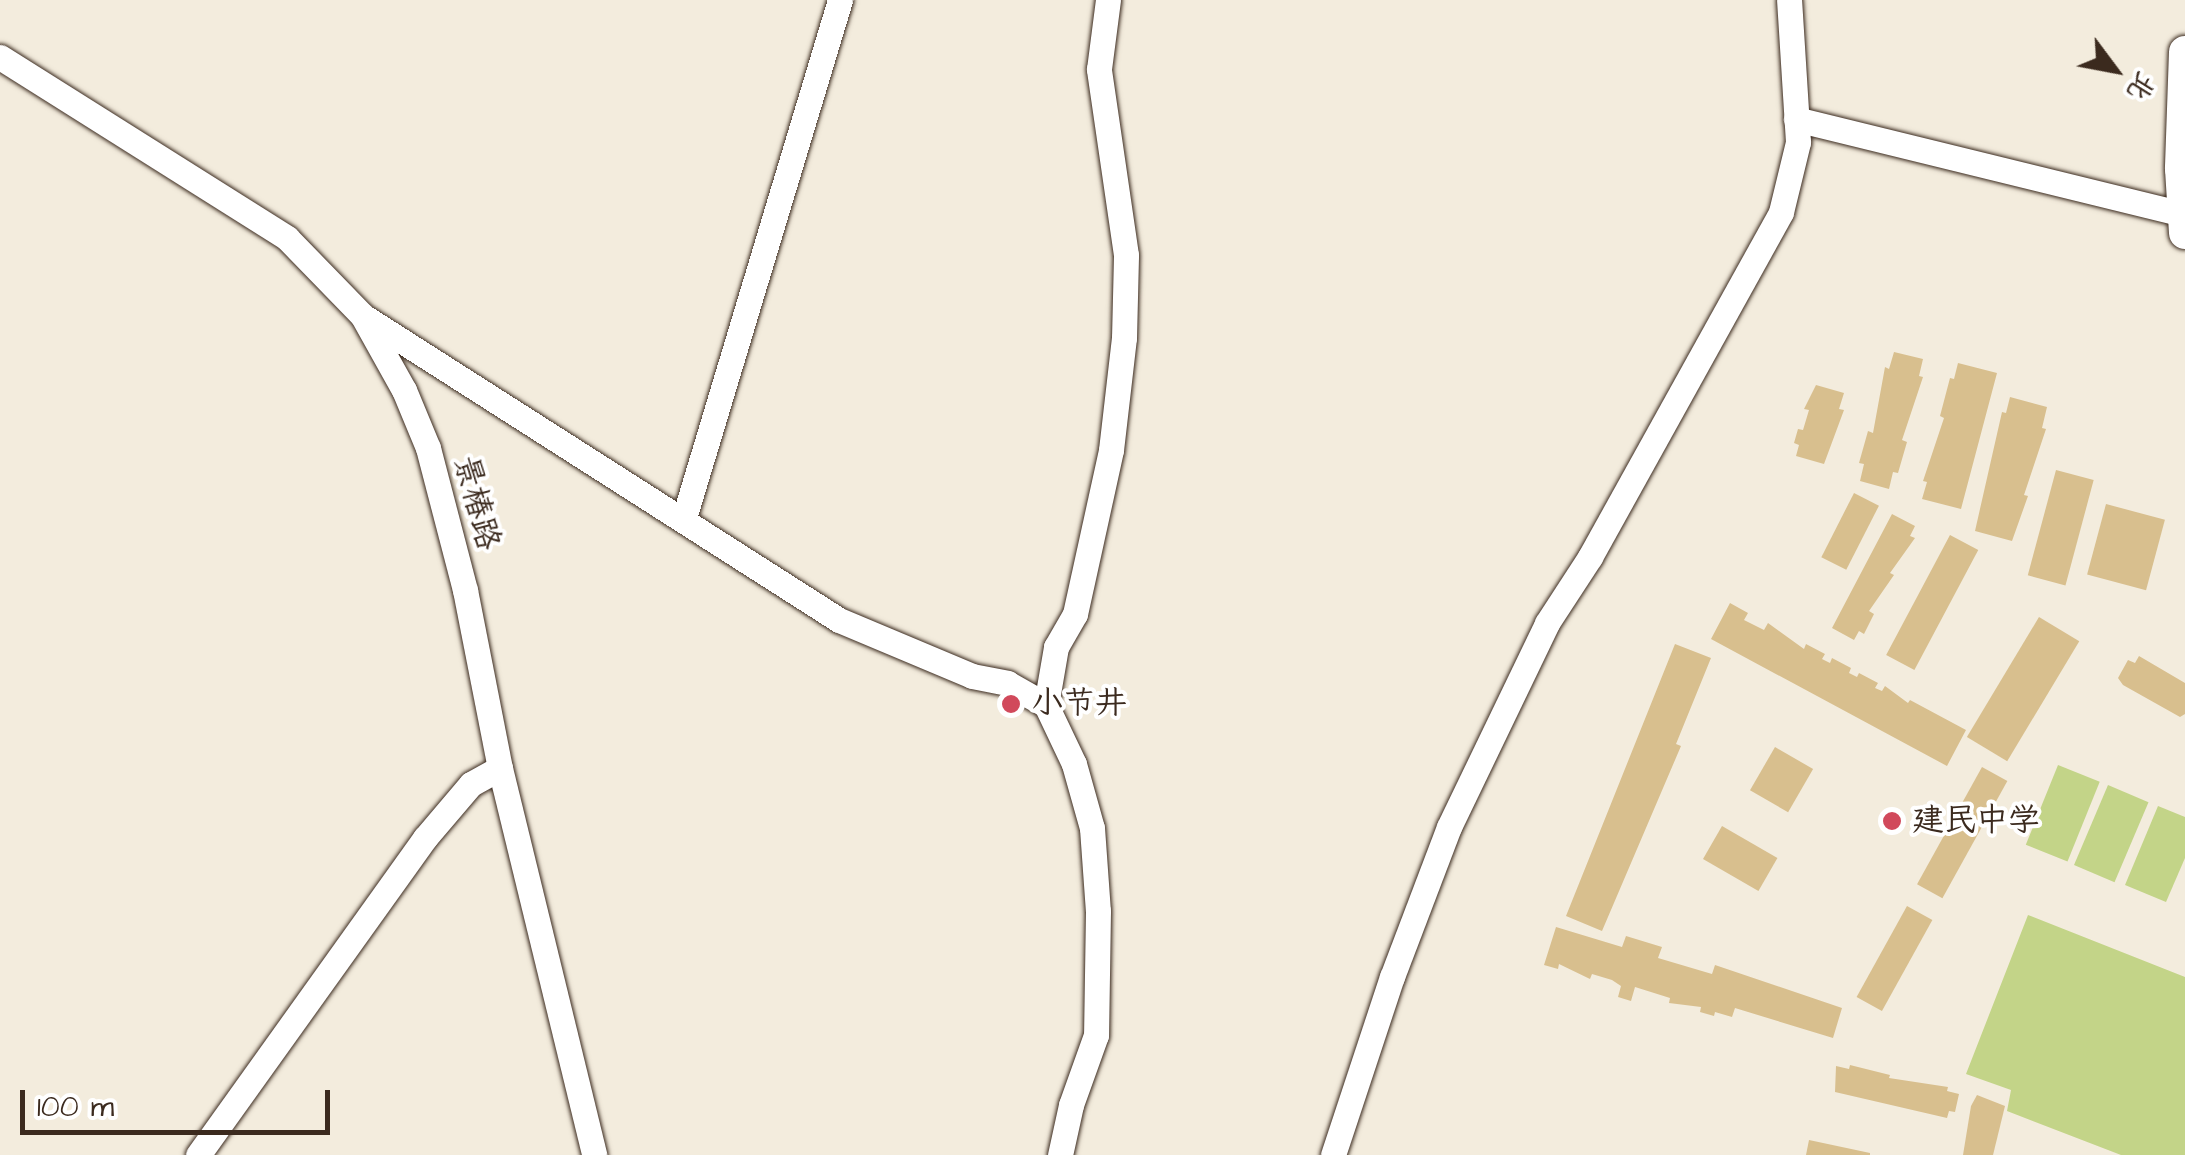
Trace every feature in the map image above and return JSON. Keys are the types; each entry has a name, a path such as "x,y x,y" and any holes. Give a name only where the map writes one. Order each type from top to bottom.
{"main road":[{"path":"2184,224 2185,52"}],"street":[{"path":"684,518 840,0"},
{"path":"1046,705 1056,647 1075,614 1111,450 1124,338 1126,255 1099,68 1108,0"},
{"path":"1333,1155 1392,977 1448,827 1547,623 1590,558 1772,232 1794,166 1796,119 1790,0"},
{"name":"景椿路","path":"0,57 287,238 362,315 404,390 428,448 465,590 500,768 594,1155"},
{"path":"1796,119 2184,224"},
{"path":"362,315 860,632 972,676 1007,682 1046,705 1074,764 1092,828 1098,911 1096,1035 1071,1105 1060,1155"},
{"path":"198,1155 425,838 472,784 500,768"}],"green space":[{"path":"2058,765 2100,782 2068,862 2026,845"},
{"path":"2108,785 2149,802 2115,882 2074,865"},
{"path":"2158,806 2185,817 2185,858 2166,902 2125,885"},
{"path":"2028,915 2185,977 2185,1155 2121,1155 2007,1111 2011,1090 1966,1074"}],"building":[{"path":"1894,352 1923,359 1919,376 1923,377 1902,440 1907,442 1898,473 1893,472 1889,489 1860,481 1864,464 1859,463 1868,431 1873,433 1885,367 1889,369"},
{"path":"1958,363 1997,373 1961,509 1922,499 1927,482 1923,481 1944,418 1940,416 1950,378 1954,379"},
{"path":"1816,385 1844,393 1839,409 1844,410 1824,464 1796,456 1799,445 1794,443 1798,429 1803,430 1809,410 1804,409"},
{"path":"2010,397 2047,407 2042,428 2046,429 2012,541 1975,531 2002,412 2006,413"},
{"path":"2056,470 2094,480 2065,585 2028,575"},
{"path":"1854,493 1879,506 1846,570 1821,557"},
{"path":"2106,504 2165,520 2146,590 2087,575"},
{"path":"1892,514 1915,526 1910,536 1915,538 1869,611 1874,614 1864,634 1859,631 1854,640 1832,628"},
{"path":"1950,535 1978,550 1914,670 1886,655"},
{"path":"1730,603 1748,613 1744,620 1764,630 1768,623 1804,649 1806,644 1825,654 1822,659 1830,663 1832,658 1851,668 1849,673 1857,677 1859,673 1878,683 1875,688 1882,691 1885,686 1908,703 1910,700 1966,730 1947,766 1711,639"},
{"path":"2039,617 2079,641 2007,761 1967,737"},
{"path":"1675,644 1711,658 1676,744 1681,746 1602,931 1566,916"},
{"path":"2139,656 2185,683 2185,714 2180,717 2123,685 2118,678 2128,660 2135,663"},
{"path":"1775,747 1813,769 1788,812 1750,790"},
{"path":"1982,767 2007,781 1942,898 1917,884"},
{"path":"1722,826 1777,858 1758,891 1703,859"},
{"path":"1907,906 1932,920 1882,1011 1857,997"},
{"path":"1556,927 1622,947 1626,936 1662,947 1658,958 1712,974 1715,965 1842,1008 1833,1038 1735,1008 1732,1017 1715,1012 1714,1016 1700,1012 1701,1007 1669,1003 1670,998 1635,987 1631,1001 1618,997 1621,986 1612,980 1592,974 1590,979 1559,964 1558,969 1544,965"},
{"path":"1850,1065 1890,1075 1889,1078 1948,1087 1947,1091 1959,1094 1955,1112 1949,1111 1947,1118 1835,1092 1836,1066 1849,1069"},
{"path":"1977,1095 2005,1106 1993,1155 1963,1155 1971,1106"},
{"path":"1809,1140 1870,1153 1870,1155 1806,1155"}],"place":[{"name":"小节井","path":"1011,704"},
{"name":"建民中学","path":"1892,821"}]}
